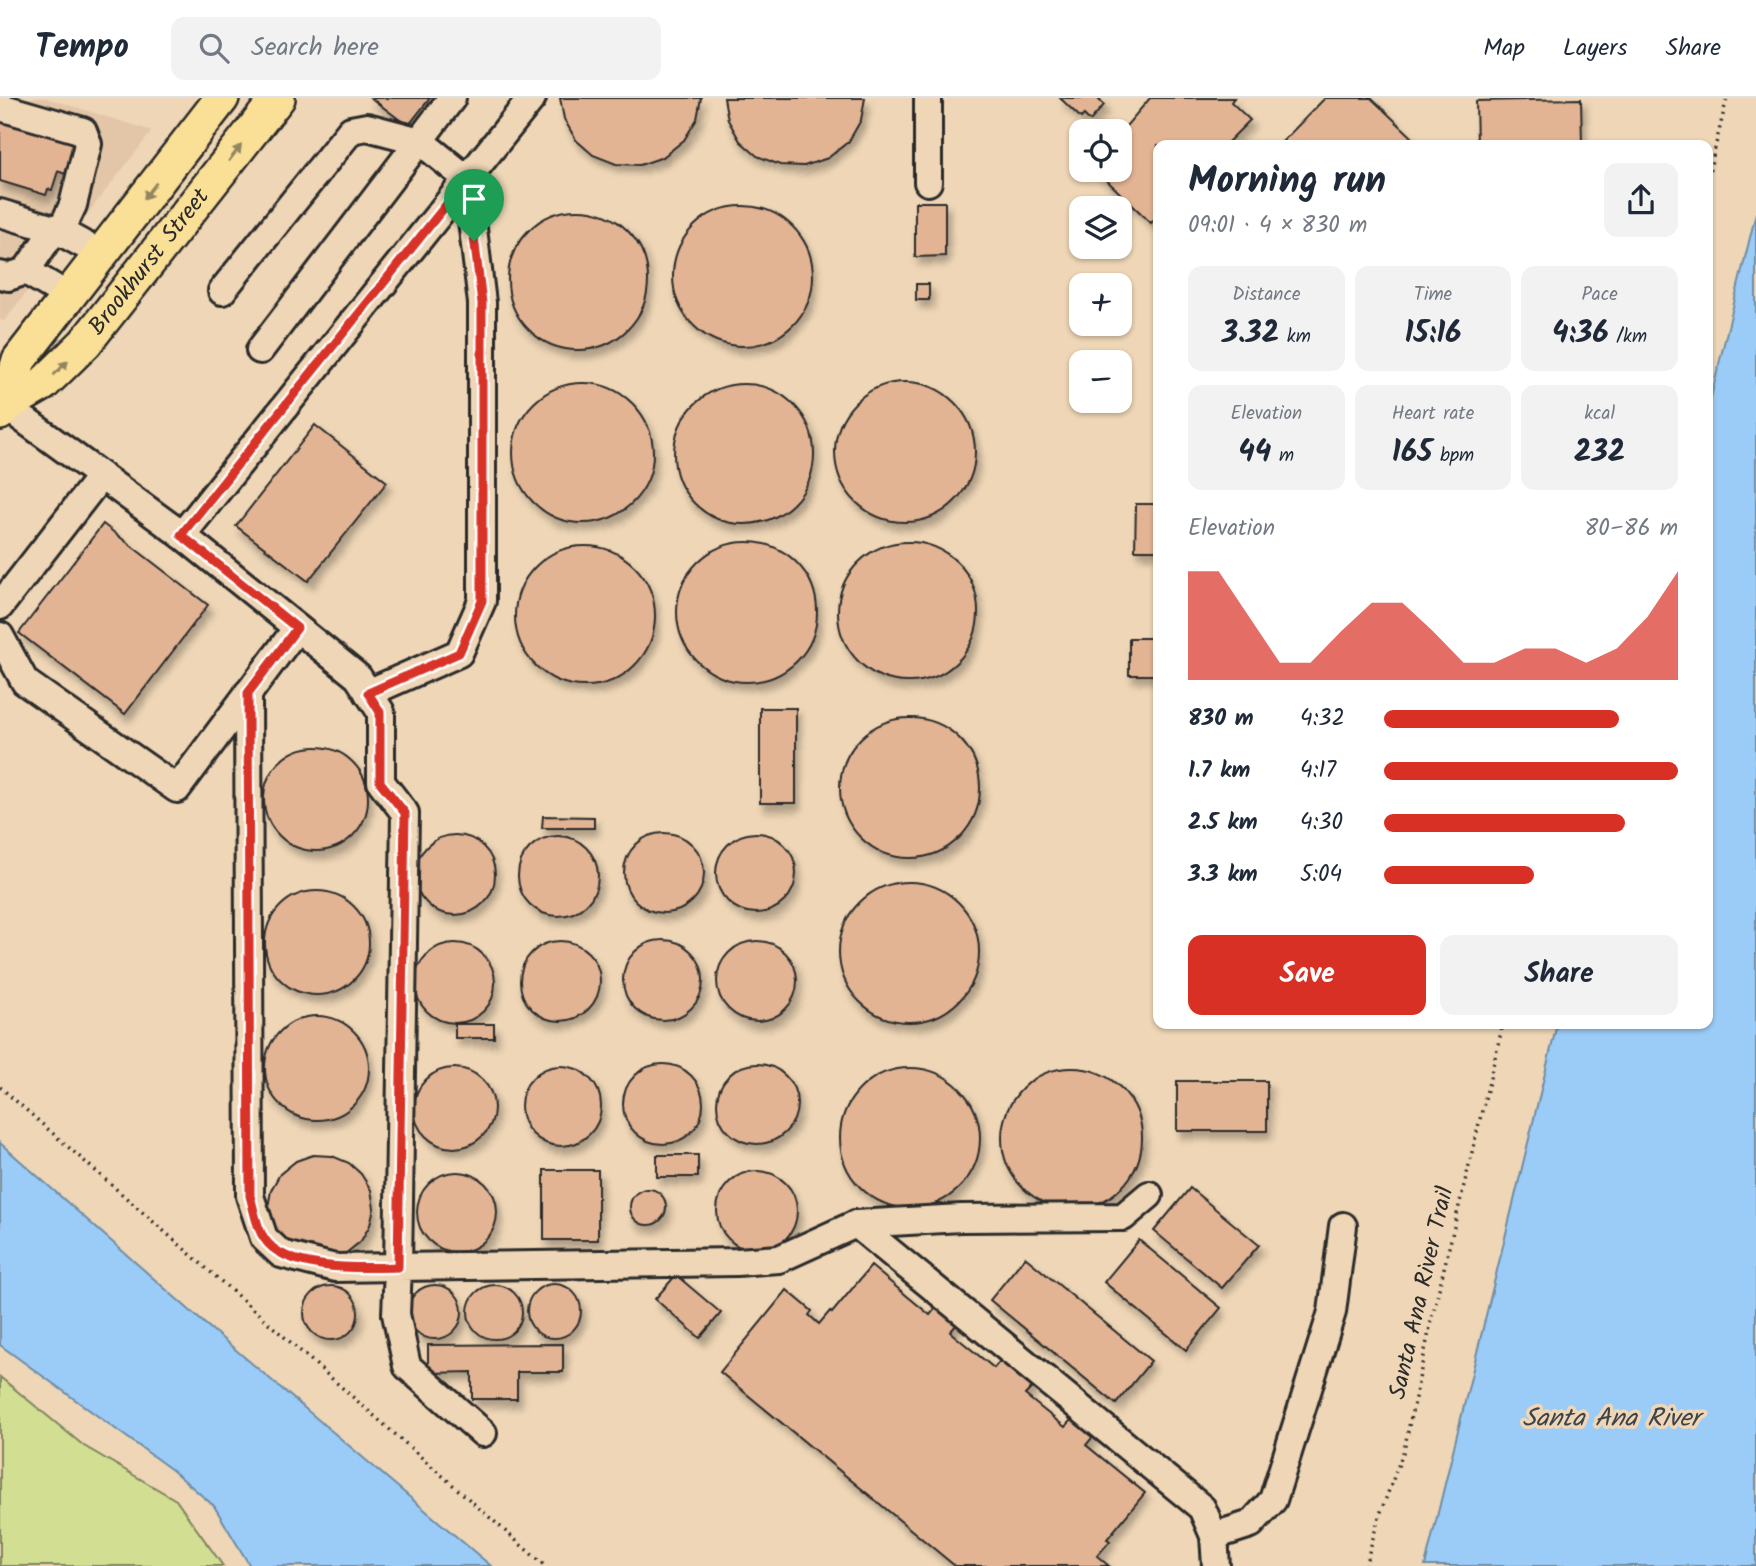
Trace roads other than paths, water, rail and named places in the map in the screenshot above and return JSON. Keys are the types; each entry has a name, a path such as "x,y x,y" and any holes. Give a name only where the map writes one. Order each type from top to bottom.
{"main road":[{"name":"Brookhurst Street","path":"2,407 19,360 222,98"},
{"name":"Brookhurst Street","path":"2,407 43,384 62,369 85,344 278,98"}],"lane":[{"path":"260,350 452,98"},
{"path":"181,535 532,98"},
{"path":"928,98 928,182"},
{"path":"0,107 83,131 88,144 73,205 65,222 13,273 68,296"},
{"path":"222,291 351,130 368,127 420,141 467,179 482,303 482,601 459,653 368,693"},
{"path":"0,213 57,230 101,254"},
{"path":"2,407 181,535 358,677 380,712 380,782 405,813 396,1314 407,1366 483,1433"},
{"path":"0,606 101,477"},
{"path":"0,636 25,682 177,789 297,628"},
{"path":"248,693 250,1196 264,1238 281,1254 335,1268 737,1262 779,1259 856,1224 961,1218 1122,1217 1149,1195"},
{"path":"856,1224 1202,1508 1214,1536 1216,1566"},
{"path":"1214,1536 1251,1524 1273,1500 1332,1312 1343,1226"}],"water":[{"name":"Santa Ana River","path":"1756,213 1756,1566 1425,1566 1556,1029 1713,1029 1713,389"},
{"path":"0,1143 204,1323 491,1566 250,1566 214,1506 172,1470 0,1345"}]}
